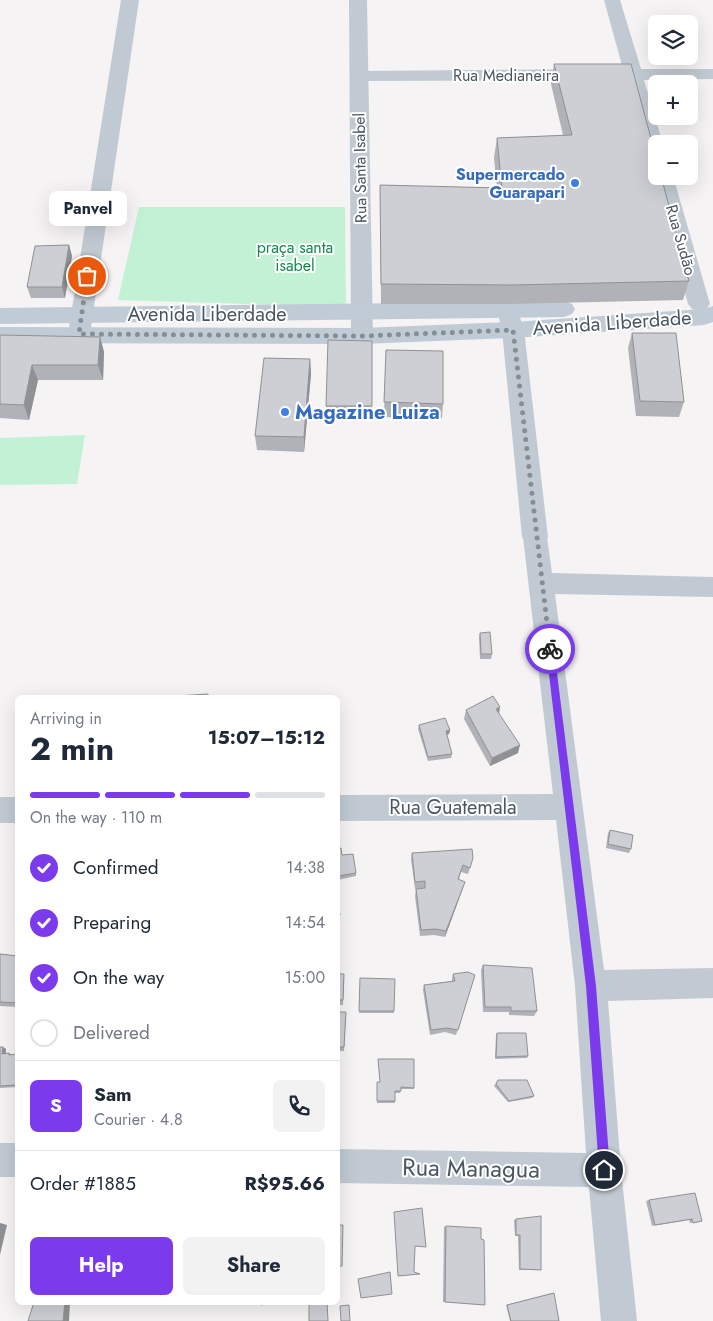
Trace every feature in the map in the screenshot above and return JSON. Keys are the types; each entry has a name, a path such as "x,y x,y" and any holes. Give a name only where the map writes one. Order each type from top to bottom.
{"main road":[{"name":"Avenida Liberdade","path":"0,335 80,324 363,313 510,320 704,317 708,307"},
{"name":"Avenida Liberdade","path":"0,316 80,324 362,336 510,320"}],"street":[{"path":"80,324 130,0"},
{"name":"Rua Santa Isabel","path":"358,0 362,336"},
{"path":"612,0 651,135"},
{"name":"Rua Medianeira","path":"358,76 713,74"},
{"name":"Rua Sudão","path":"666,185 708,307"},
{"path":"510,320 591,986 604,1170 619,1321"},
{"path":"542,583 713,587"},
{"name":"Rua Guatemala","path":"340,808 568,807"},
{"path":"0,810 15,810"},
{"path":"591,986 713,983"},
{"path":"0,1160 15,1160"},
{"name":"Rua Managua","path":"340,1166 604,1170"}],"green space":[{"name":"praça santa isabel","path":"139,207 345,207 346,307 118,300"},
{"path":"85,435 77,484 0,485 0,438"}],"building":[{"name":"Supermercado Guarapari","path":"554,64 631,64 650,135 648,135 648,185 663,185 689,281 512,285 381,284 380,185 502,188 497,138 572,135"},
{"path":"69,245 62,287 27,287 35,246"},
{"path":"632,333 676,333 684,402 640,401"},
{"path":"0,335 100,337 98,365 32,365 24,405 0,404"},
{"path":"328,340 372,341 372,406 326,406"},
{"path":"386,350 443,351 443,404 384,402"},
{"name":"Magazine Luiza","path":"264,358 310,359 304,437 255,436"},
{"path":"490,632 492,654 481,654 480,633"},
{"path":"493,696 500,707 496,709 520,745 492,758 466,710"},
{"path":"445,718 450,730 446,731 452,754 428,757 419,725"},
{"path":"610,830 633,835 631,849 608,844"},
{"path":"340,848 342,855 353,854 356,873 340,876"},
{"path":"472,849 473,858 470,868 463,865 458,879 465,882 446,931 436,929 421,930 416,889 425,888 425,881 415,882 412,853"},
{"path":"0,954 15,956 15,1003 0,1002"},
{"path":"483,965 532,968 537,1011 511,1011 511,1007 485,1007"},
{"path":"468,972 475,975 458,1030 447,1028 431,1030 424,985 455,981 453,974"},
{"path":"340,974 344,974 343,1000 340,1000"},
{"path":"360,978 395,979 394,1011 359,1011"},
{"path":"340,1012 346,1012 344,1047 340,1047"},
{"path":"497,1033 526,1033 528,1056 496,1057"},
{"path":"0,1047 3,1047 2,1054 15,1054 15,1085 0,1086"},
{"path":"378,1059 414,1059 414,1088 401,1087 401,1091 395,1091 395,1101 377,1101 377,1082 380,1082"},
{"path":"498,1080 527,1080 534,1096 509,1101 496,1084"},
{"path":"695,1193 702,1221 693,1223 692,1219 655,1225 649,1200"},
{"path":"422,1208 426,1247 415,1246 414,1272 420,1274 398,1276 394,1212"},
{"path":"541,1216 541,1270 520,1269 520,1235 516,1235 516,1219"},
{"path":"340,1225 343,1225 342,1266 340,1266"},
{"path":"446,1226 481,1228 481,1239 484,1240 485,1305 445,1302"},
{"path":"390,1272 392,1294 361,1298 358,1279"},
{"path":"554,1293 559,1321 511,1321 507,1305"},
{"path":"33,1305 65,1305 63,1321 28,1321"},
{"path":"309,1305 327,1305 328,1321 309,1321"},
{"path":"349,1305 350,1321 341,1321 340,1306"}],"way so far":[{"path":"87,276 79,334 362,336 513,330 535,537 550,649"}],"place":[{"name":"Supermercado Guarapari","path":"575,183"},
{"name":"Panvel","path":"87,276"},
{"name":"Magazine Luiza","path":"285,412"}],"route":[{"path":"550,649 591,986 604,1170"}]}
